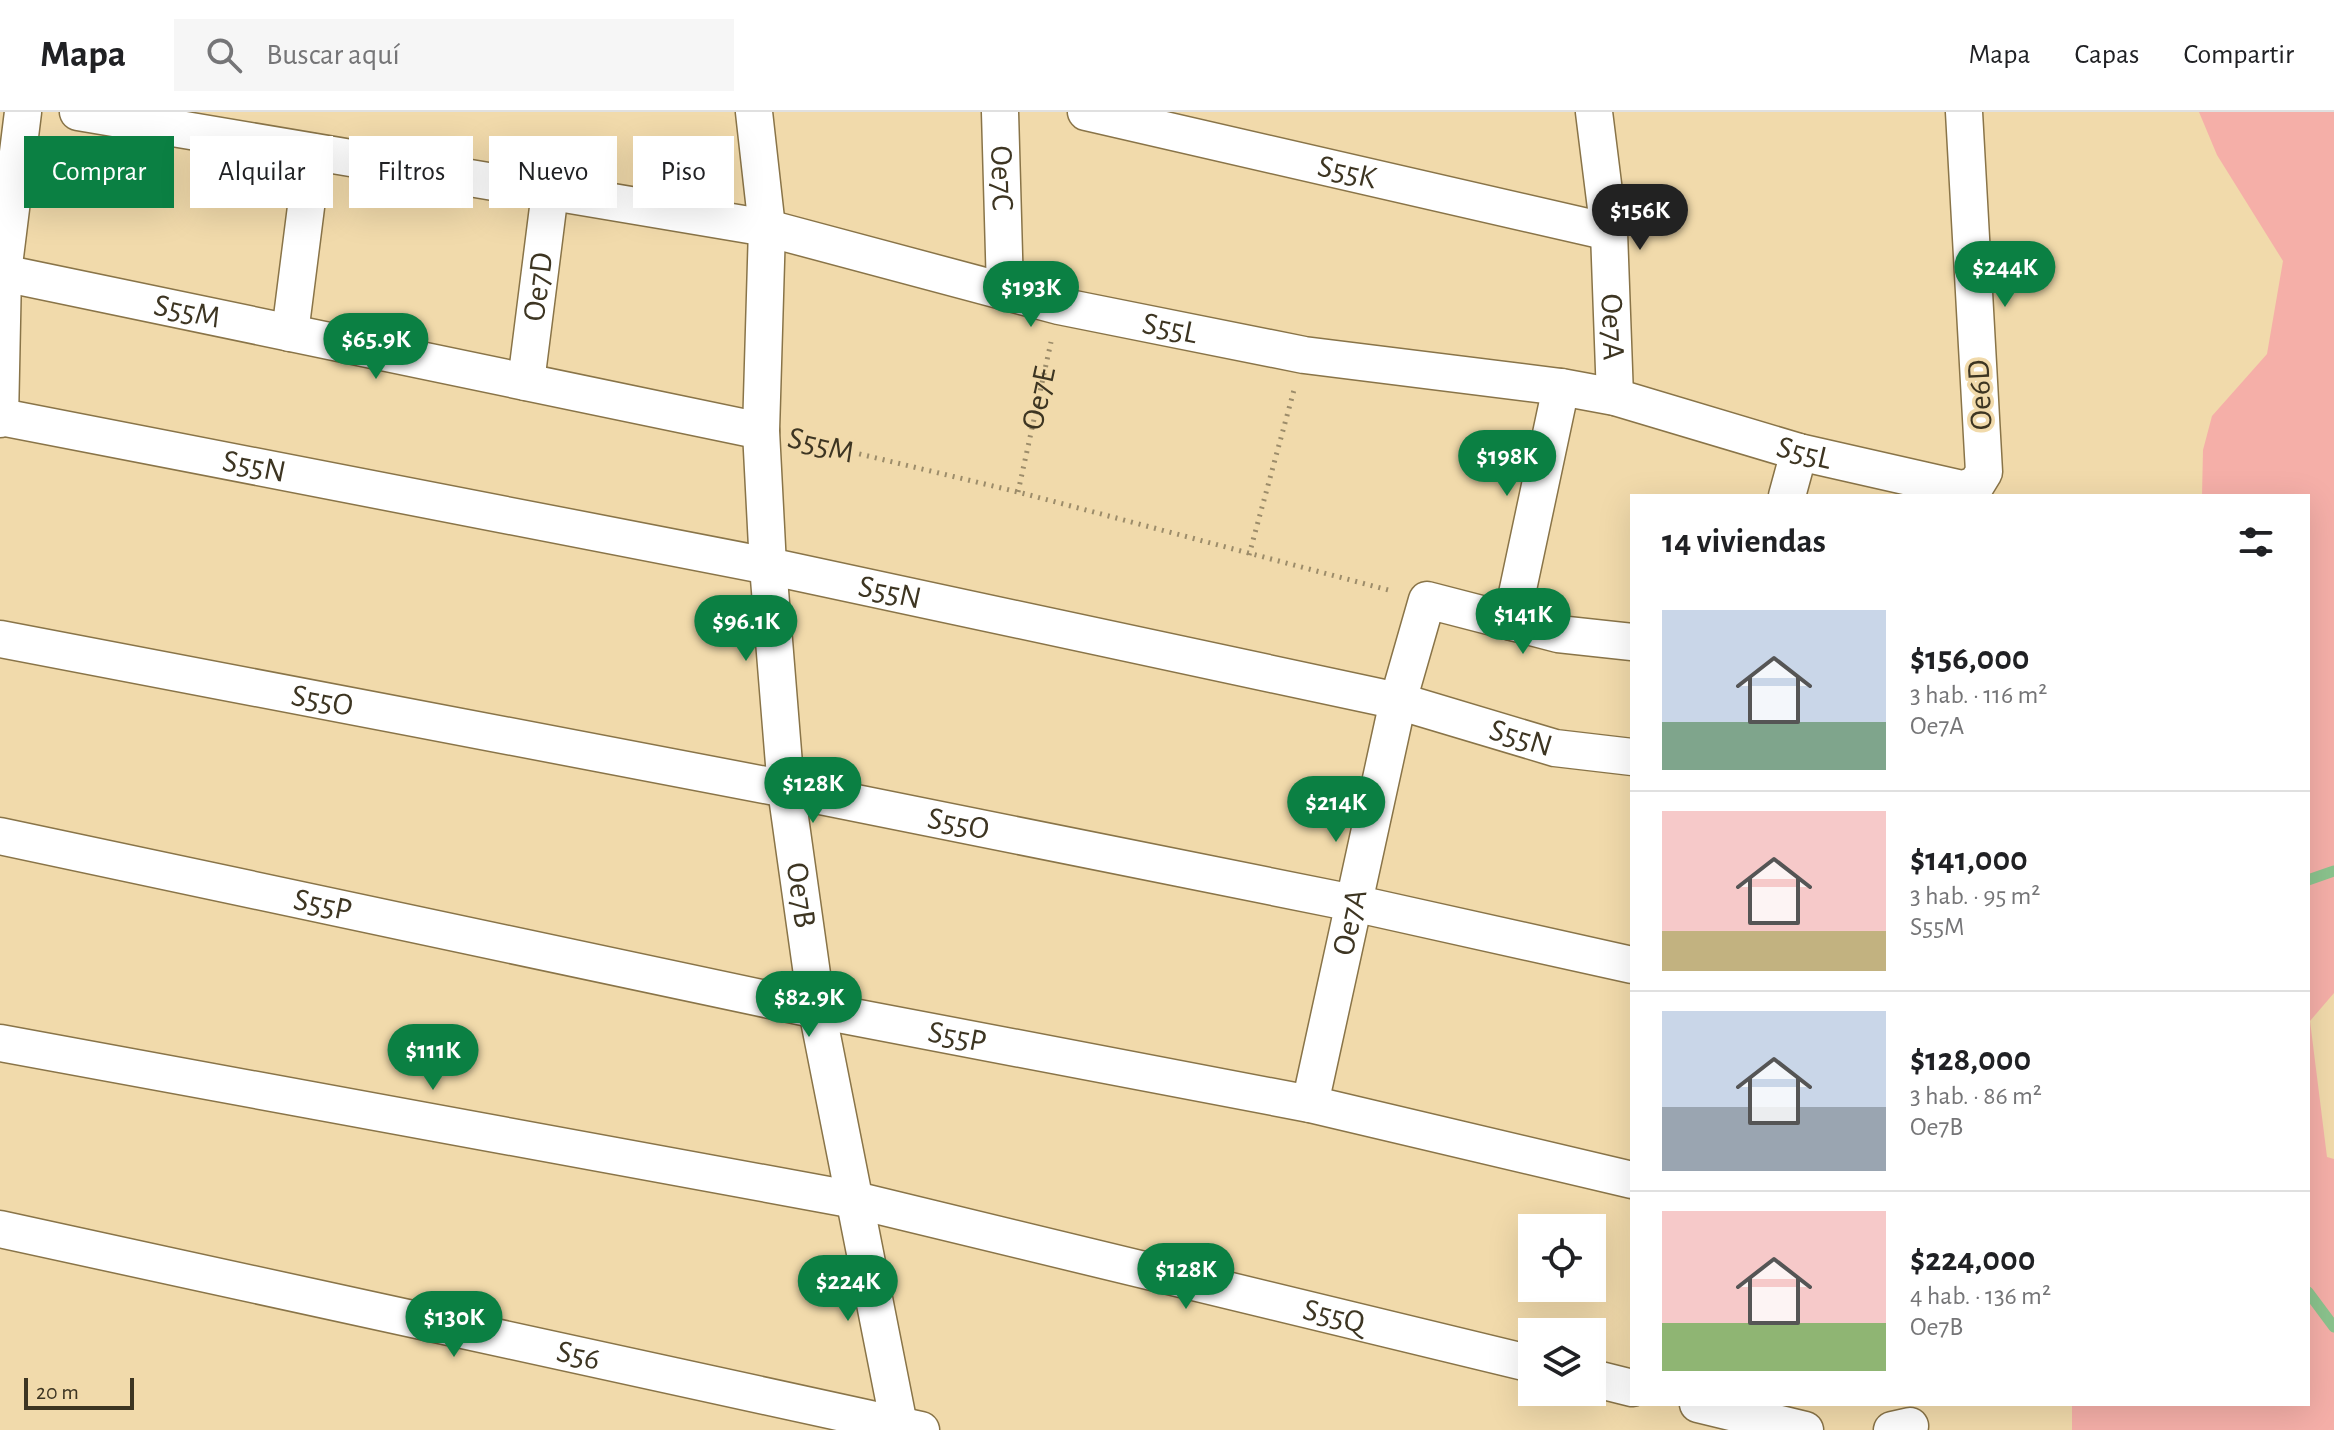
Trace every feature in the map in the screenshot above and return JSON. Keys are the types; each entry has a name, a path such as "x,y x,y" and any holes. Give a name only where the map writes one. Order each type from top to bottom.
{"street":[{"path":"0,418 3,273 23,112"},
{"name":"S55L","path":"78,112 219,136"},
{"name":"Oe7B","path":"754,112 767,228 761,431 768,566 786,789 817,1010 855,1200 907,1428"},
{"name":"Oe7C","path":"1000,112 1005,290"},
{"name":"S55K","path":"1086,112 1609,232"},
{"name":"Oe7A","path":"1594,112 1609,232 1615,397"},
{"name":"Oe6D","path":"1956,114 1984,472 1976,485"},
{"name":"S55L","path":"333,155 489,182"},
{"name":"S55L","path":"617,203 767,228 1059,306 1304,355 1561,387 1615,397 1799,452 1962,489 1976,485"},
{"path":"290,333 306,208"},
{"name":"Oe7D","path":"526,382 548,208"},
{"name":"S55M","path":"3,273 761,431"},
{"name":"Oe7A","path":"1511,622 1561,387"},
{"name":"S55N","path":"0,418 768,566 1398,701 1555,748 1630,757"},
{"path":"1788,494 1799,452"},
{"path":"1427,600 1558,634 1630,642"},
{"name":"Oe7A","path":"1310,1104 1398,701 1427,600"},
{"name":"S55O","path":"0,639 786,789 1353,903 1630,965"},
{"name":"S55P","path":"0,836 817,1010 1310,1104 1630,1180"},
{"path":"0,1043 855,1200"},
{"name":"S55Q","path":"855,1200 1518,1361"},
{"name":"S56","path":"0,1229 907,1428"},
{"path":"1606,1382 1630,1388"},
{"path":"1706,1406 1805,1430"}],"path":[{"name":"Oe7E","path":"1018,492 1059,306"},
{"path":"1249,555 1304,355"},
{"name":"S55M","path":"761,431 1018,492 1427,600"}],"shaded area":[{"path":"2199,112 2334,112 2334,993 2310,1021 2310,494 2202,494 2203,450 2212,416 2267,354 2283,261 2217,155"},
{"path":"2310,1021 2327,1157 2334,1159 2334,1430 2072,1430 2072,1406 2310,1406"}],"waterway":[{"path":"2310,879 2334,871"},
{"path":"2310,1295 2334,1327"}]}
